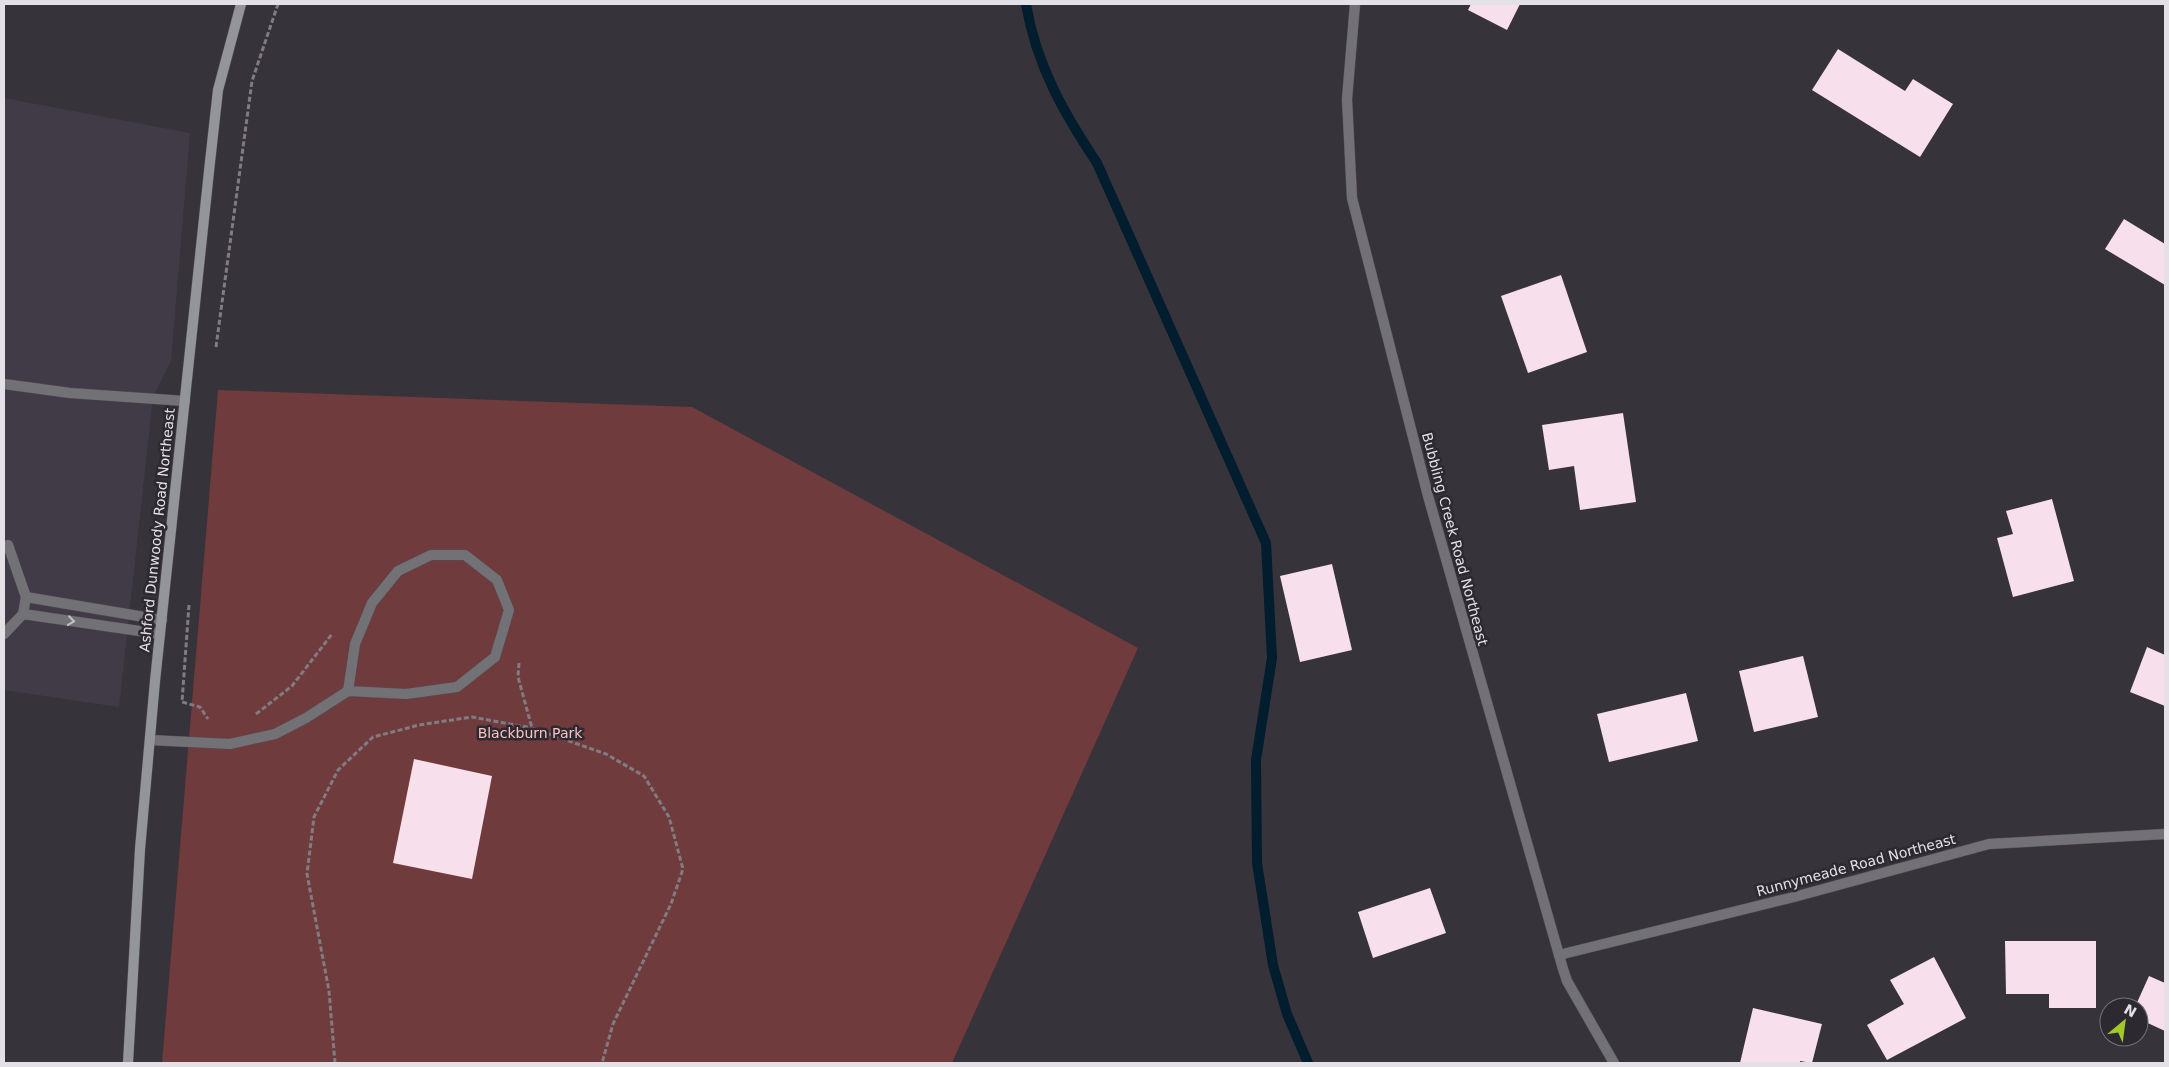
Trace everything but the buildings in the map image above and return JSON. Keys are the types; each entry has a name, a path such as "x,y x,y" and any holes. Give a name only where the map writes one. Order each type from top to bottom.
{"main road":[{"name":"Ashford Dunwoody Road Northeast","path":"128,1063 140,849 150,740 218,90 241,4"}],"street":[{"name":"Bubbling Creek Road Northeast","path":"1355,4 1347,99 1352,198 1428,496 1559,955 1567,981 1614,1063"},
{"path":"4,384 70,394 185,401"},
{"path":"4,634 23,614 26,597 8,545"},
{"path":"150,740 230,744 275,734 306,718 348,691 406,694 457,687 495,657 509,610 497,580 465,556 431,555 398,570 372,603 355,644 348,691"},
{"path":"26,597 162,620"},
{"path":"23,614 160,634"},
{"name":"Runnymeade Road Northeast","path":"1559,955 1794,897 1989,844 2165,834"}],"path":[{"path":"335,1063 329,991 307,874 314,817 338,770 373,737 419,725 472,717 532,728"}],"shaded area":[{"path":"4,98 190,133 171,361 153,397 119,707 4,690"}],"green space":[{"name":"Blackburn Park","path":"218,390 692,407 1138,648 952,1063 162,1063"}],"waterway":[{"path":"1026,4 1037,47 1052,87 1097,163 1266,543 1272,658 1256,760 1257,863 1273,965 1287,1014 1308,1063"}]}
